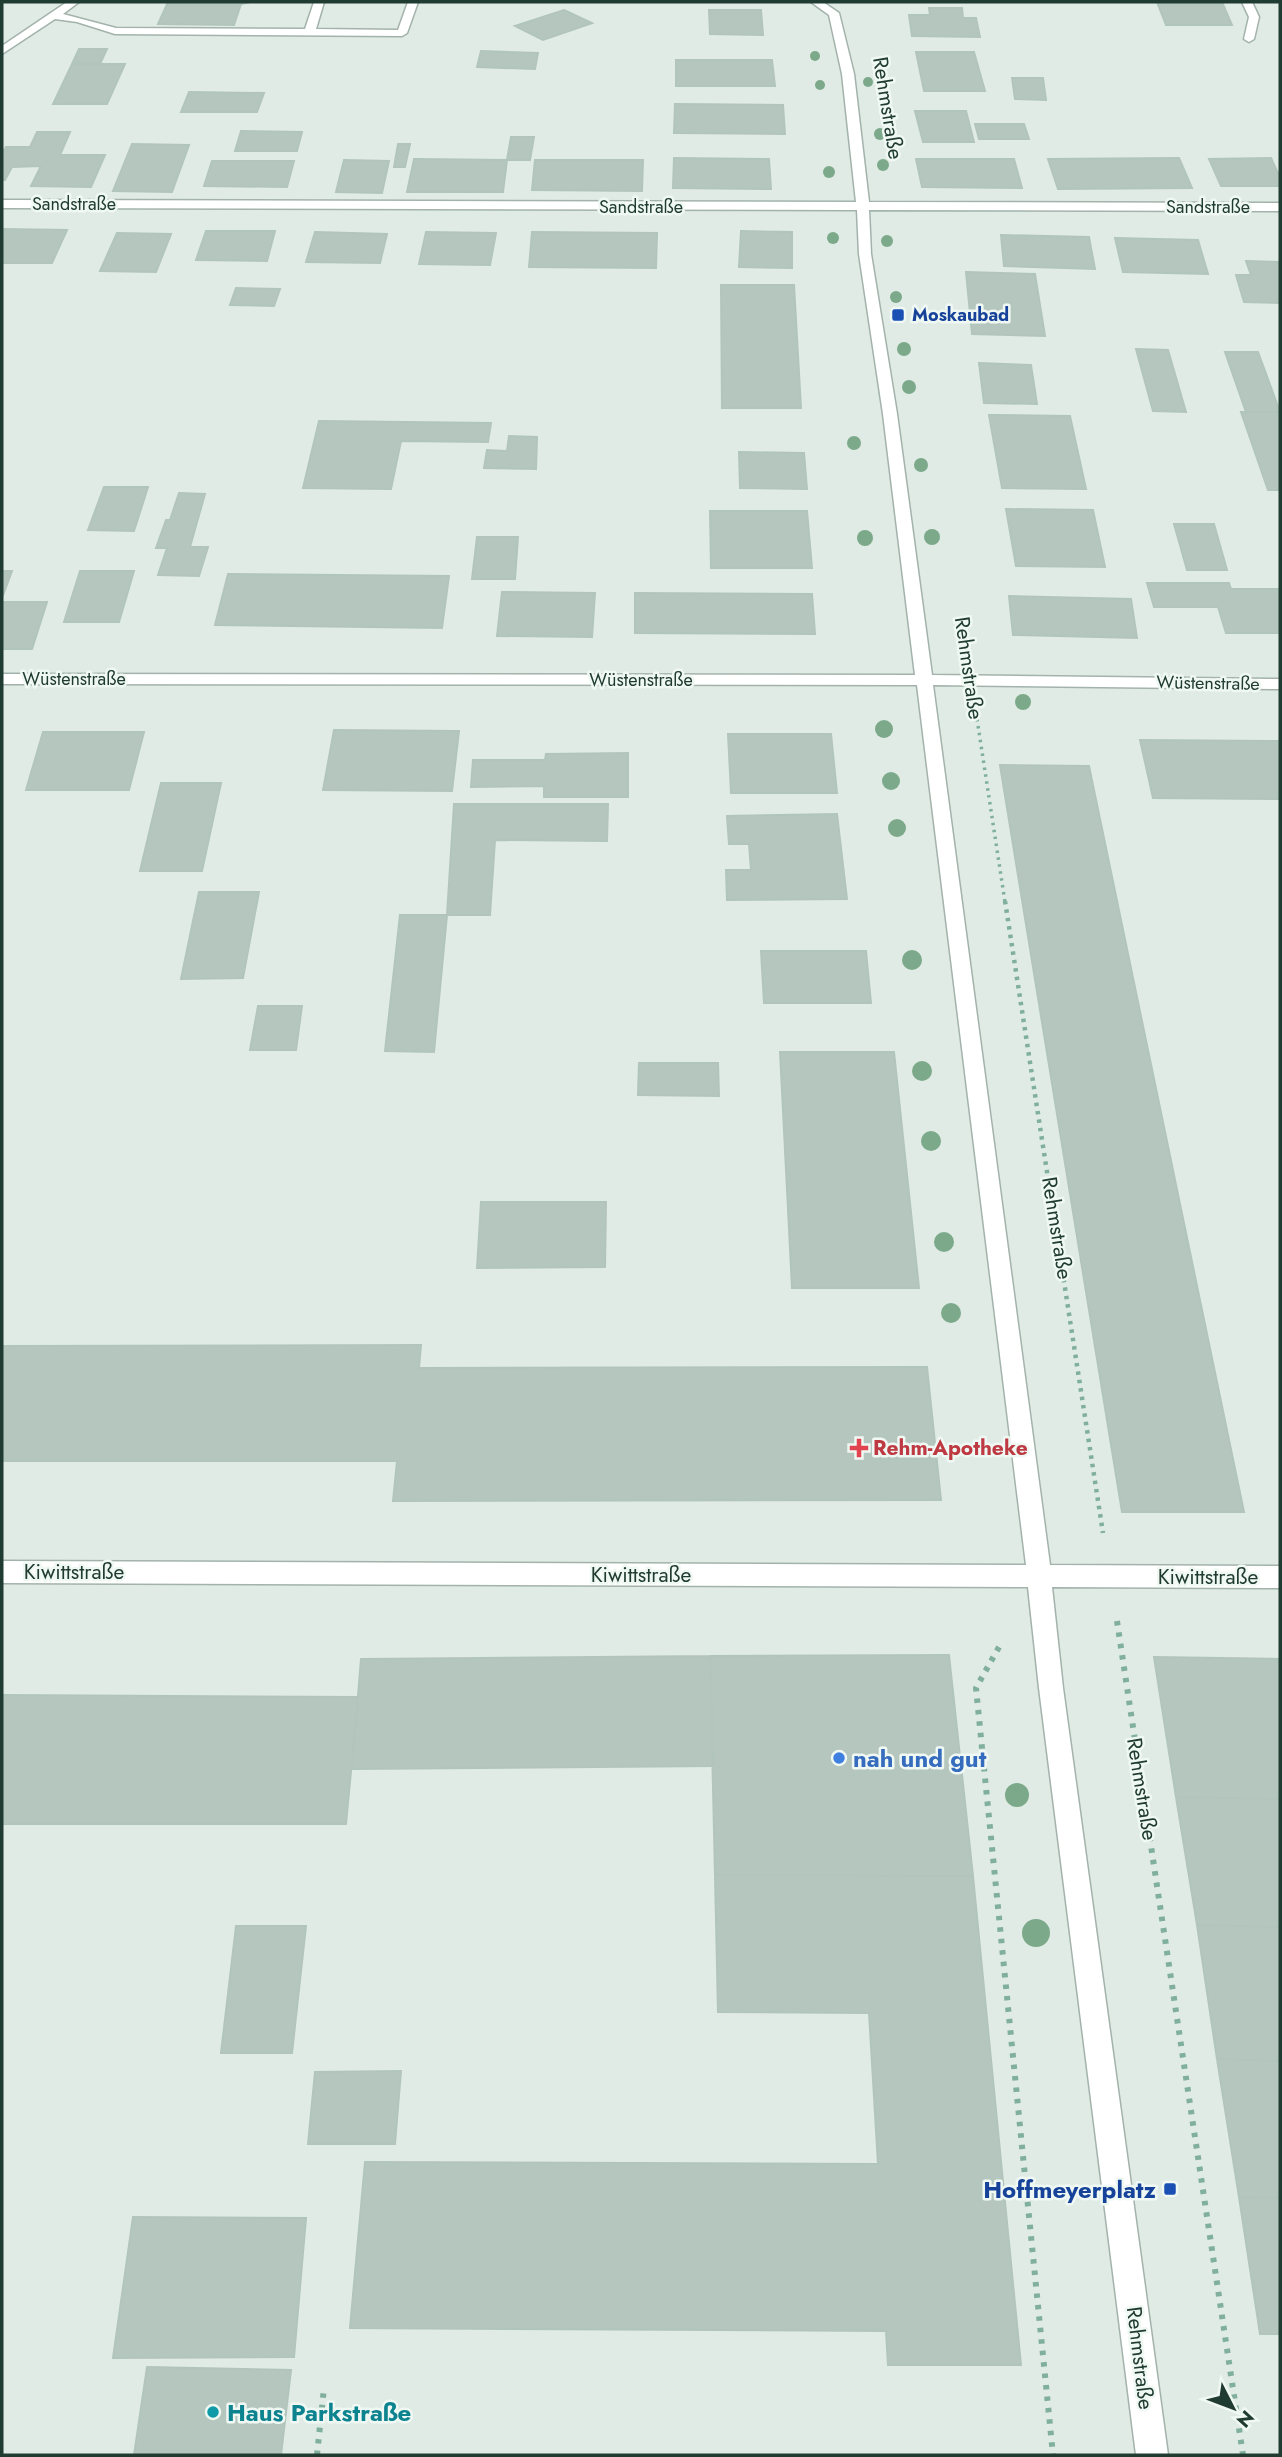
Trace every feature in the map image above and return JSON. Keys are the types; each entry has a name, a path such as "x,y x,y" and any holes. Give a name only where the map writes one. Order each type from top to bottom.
{"street":[{"path":"2,51 74,2"},
{"path":"310,32 319,2"},
{"path":"53,16 78,19 115,31 402,33 413,2"},
{"name":"Rehmstraße","path":"816,2 840,9 862,172 865,254 880,340 1039,1576 1051,1688 1152,2455"},
{"path":"1247,2 1254,17 1249,39"},
{"name":"Sandstraße","path":"2,204 1280,207"},
{"name":"Wüstenstraße","path":"2,679 971,680 1280,684"},
{"name":"Kiwittstraße","path":"2,1572 1280,1577"}],"path":[{"name":"Rehmstraße","path":"971,680 1243,2455"},
{"path":"976,1688 1053,2455"},
{"path":"317,2455 324,2388"}],"building":[{"path":"168,2 251,2 241,4 234,25 158,24"},
{"path":"1157,2 1222,2 1232,25 1166,25"},
{"path":"929,8 962,8 963,18 976,18 980,37 912,36 909,15 930,15"},
{"path":"564,10 592,23 543,40 515,26"},
{"path":"709,10 761,10 763,35 710,34"},
{"path":"79,49 107,49 100,64 72,64"},
{"path":"481,51 538,53 535,69 477,67"},
{"path":"916,52 974,52 985,91 924,91"},
{"path":"676,60 772,60 775,86 676,86"},
{"path":"72,64 125,64 107,104 53,104"},
{"path":"1012,78 1043,78 1046,100 1015,99"},
{"path":"189,92 264,93 257,112 181,112"},
{"path":"675,104 783,105 785,134 674,133"},
{"path":"915,111 966,111 974,142 923,142"},
{"path":"975,124 1024,124 1029,139 979,139"},
{"path":"241,131 302,132 297,151 235,151"},
{"path":"37,132 70,132 60,155 105,155 91,187 31,186 41,166 12,167 5,180 2,180 2,154 6,147 30,147"},
{"path":"511,137 534,137 530,160 507,160"},
{"path":"132,144 189,145 172,192 113,191"},
{"path":"398,144 410,144 405,167 394,167"},
{"path":"674,158 769,159 771,189 673,188"},
{"path":"1179,158 1192,188 1058,189 1048,159"},
{"path":"1271,158 1280,178 1280,186 1221,186 1209,159"},
{"path":"414,159 507,160 503,192 407,192"},
{"path":"916,159 1014,159 1022,188 922,187"},
{"path":"344,160 389,161 382,193 336,192"},
{"path":"535,160 643,160 642,191 532,190"},
{"path":"212,161 294,161 287,187 204,186"},
{"path":"3,229 67,230 52,263 2,263"},
{"path":"206,231 275,231 267,261 196,260"},
{"path":"741,231 792,232 792,268 739,267"},
{"path":"315,232 387,234 380,263 306,262"},
{"path":"426,232 496,233 490,265 419,264"},
{"path":"532,232 657,233 656,268 529,267"},
{"path":"117,233 171,234 156,272 100,271"},
{"path":"1001,235 1089,237 1095,269 1004,266"},
{"path":"1115,238 1198,240 1208,274 1123,272"},
{"path":"1246,261 1280,262 1280,303 1244,302 1236,275 1251,275"},
{"path":"966,272 1035,274 1045,336 972,334"},
{"path":"721,285 794,285 801,408 722,408"},
{"path":"236,288 280,289 274,306 230,305"},
{"path":"1136,349 1168,350 1186,412 1153,411"},
{"path":"1225,352 1258,352 1280,412 1246,412"},
{"path":"979,363 1031,365 1037,404 984,403"},
{"path":"1241,412 1280,412 1280,490 1268,490"},
{"path":"989,415 1070,416 1086,489 1002,488"},
{"path":"319,421 491,423 488,442 401,441 391,489 303,488"},
{"path":"509,436 537,437 536,469 484,468 487,450 507,451"},
{"path":"739,452 804,453 807,489 740,488"},
{"path":"104,487 148,487 134,531 88,530"},
{"path":"179,493 205,494 190,547 208,547 199,576 158,575 167,548 156,548 166,520 170,520"},
{"path":"1006,509 1093,510 1105,567 1016,566"},
{"path":"710,511 807,511 812,568 711,568"},
{"path":"1174,524 1214,524 1227,570 1187,570"},
{"path":"477,537 518,537 515,579 472,579"},
{"path":"2,571 12,571 2,598"},
{"path":"80,571 134,571 119,622 64,622"},
{"path":"228,574 449,576 442,628 215,625"},
{"path":"1147,583 1229,583 1231,589 1280,589 1280,633 1226,633 1218,607 1154,607"},
{"path":"502,592 595,593 592,637 497,636"},
{"path":"635,593 812,594 815,634 635,633"},
{"path":"1009,596 1131,599 1137,638 1013,635"},
{"path":"2,602 47,602 32,649 2,649"},
{"path":"334,730 459,731 452,791 323,790"},
{"path":"43,732 144,732 129,790 26,790"},
{"path":"728,734 831,734 837,793 731,793"},
{"path":"1140,740 1280,741 1280,799 1153,798"},
{"path":"628,753 628,797 544,797 544,786 471,787 473,760 545,760 546,754"},
{"path":"1000,765 1089,766 1244,1512 1122,1512"},
{"path":"161,783 221,783 202,871 140,871"},
{"path":"454,804 608,804 607,841 495,840 490,915 447,915"},
{"path":"837,814 847,899 727,900 726,870 751,870 749,844 729,844 727,816"},
{"path":"199,892 259,892 243,978 181,979"},
{"path":"400,915 447,915 434,1052 385,1051"},
{"path":"761,951 866,951 871,1003 764,1003"},
{"path":"258,1006 302,1006 296,1050 250,1050"},
{"path":"780,1052 894,1052 919,1288 792,1288"},
{"path":"639,1063 718,1063 719,1096 638,1095"},
{"path":"481,1202 606,1202 605,1267 477,1268"},
{"path":"421,1345 419,1368 927,1367 941,1500 393,1501 397,1461 2,1461 2,1346"},
{"path":"949,1655 973,1876 715,1875 710,1656"},
{"path":"710,1656 714,1766 352,1769 361,1659"},
{"path":"1154,1657 1280,1659 1280,1799 1176,1797"},
{"path":"2,1695 358,1697 346,1824 2,1824"},
{"path":"1176,1797 1280,1799 1280,1927 1197,1925"},
{"path":"715,1875 973,1876 1021,2365 888,2365 886,2331 350,2328 365,2162 878,2164 869,2013 718,2012"},
{"path":"1197,1925 1280,1927 1280,2061 1217,2059"},
{"path":"236,1926 306,1926 292,2053 221,2053"},
{"path":"1217,2059 1280,2061 1280,2198 1239,2197"},
{"path":"401,2071 395,2144 308,2144 315,2072"},
{"path":"1239,2197 1280,2198 1280,2334 1260,2334"},
{"path":"133,2217 306,2218 294,2357 113,2358"},
{"name":"Haus Parkstraße","path":"147,2367 291,2370 281,2455 134,2455"}],"place":[{"name":"Moskaubad","path":"898,315"},
{"name":"Rehm-Apotheke","path":"859,1448"},
{"name":"nah und gut","path":"839,1758"},
{"name":"Hoffmeyerplatz","path":"1170,2189"},
{"name":"Haus Parkstraße","path":"213,2412"}]}
